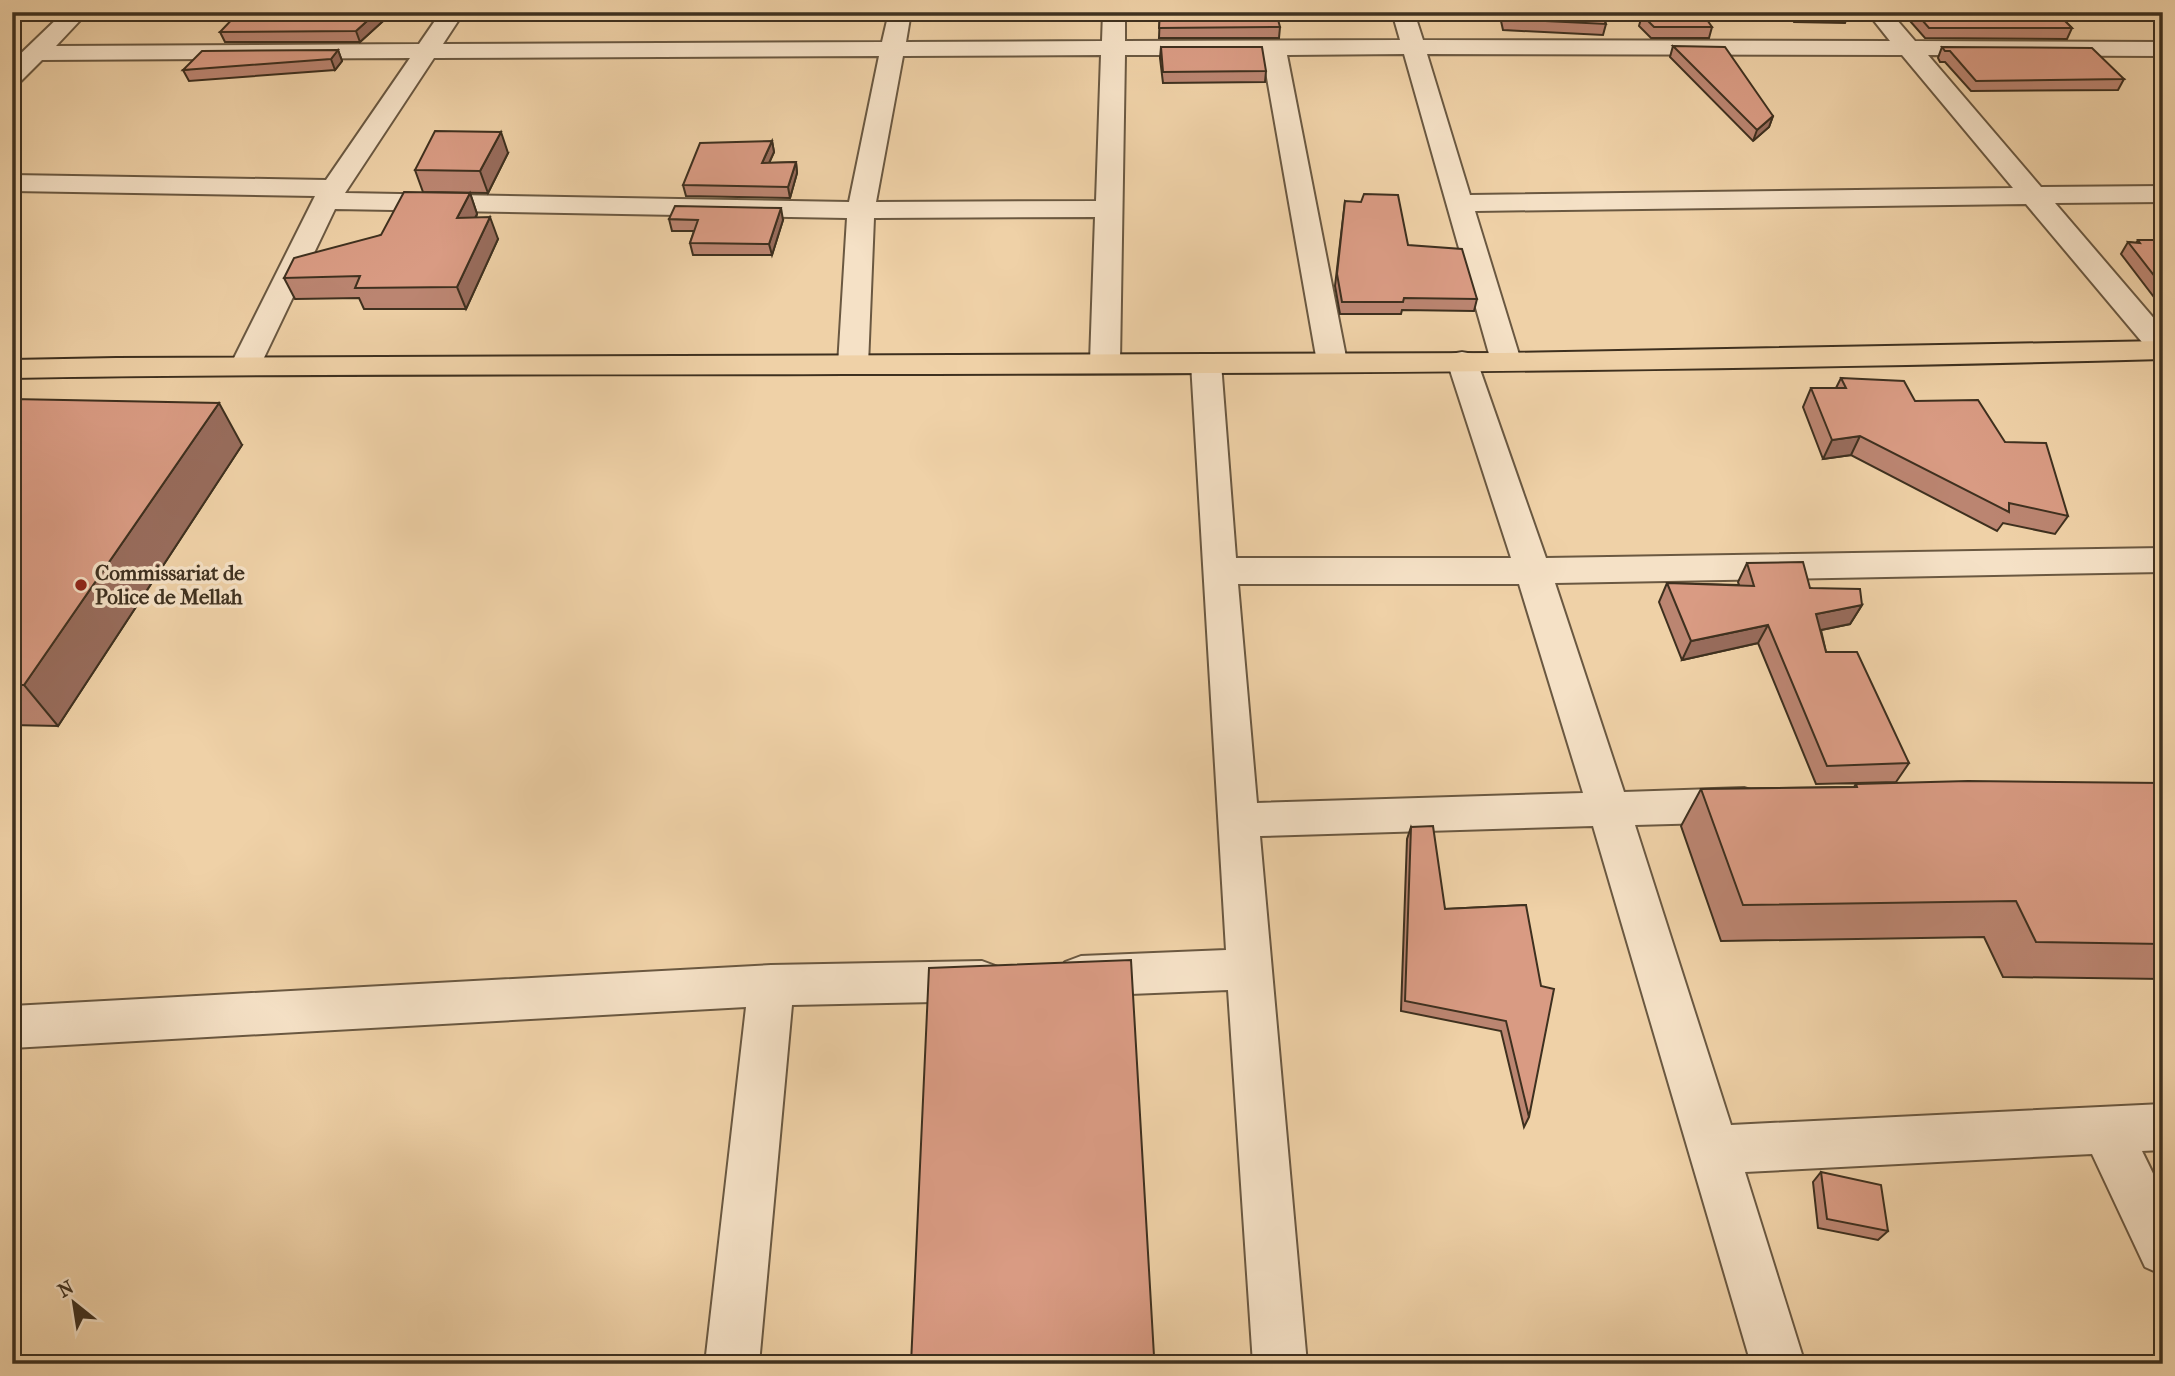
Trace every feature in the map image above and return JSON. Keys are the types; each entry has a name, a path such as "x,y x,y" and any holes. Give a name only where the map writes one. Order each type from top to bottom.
{"main road":[{"path":"12,369 246,364 853,365 1841,360 2163,349"}],"street":[{"path":"12,76 77,12"},
{"path":"246,364 330,195 453,12"},
{"path":"853,365 861,210 900,12"},
{"path":"1105,362 1114,12"},
{"path":"1403,12 1506,361"},
{"path":"1878,12 2163,349"},
{"path":"36,53 1414,47 1911,51 2163,49"},
{"path":"1274,49 1332,362"},
{"path":"12,183 861,210 1109,209"},
{"path":"1459,203 2163,194"},
{"path":"1462,361 1534,570 1610,809 1778,1364"},
{"path":"1206,363 1219,570 1280,1364"},
{"path":"1219,570 1534,570 2163,560"},
{"path":"1239,820 1776,804"},
{"path":"12,1027 771,985 1250,969"},
{"path":"732,1364 771,985"},
{"path":"1714,1150 2163,1127"},
{"path":"2105,1129 2163,1249"}],"building":[{"path":"239,12 377,12 356,31 220,32"},
{"path":"1160,12 1276,12 1280,27 1159,28"},
{"path":"1504,12 1601,12 1606,24 1506,19"},
{"path":"1915,12 2056,12 2072,28 1929,28"},
{"path":"1703,14 1712,27 1654,27 1642,15"},
{"path":"1673,46 1725,47 1773,116 1757,130"},
{"path":"1161,47 1262,47 1266,71 1163,72"},
{"path":"1942,47 2092,48 2124,79 1976,81 1950,51 1945,51"},
{"path":"338,50 331,59 183,70 202,51"},
{"path":"435,131 501,132 480,171 415,170"},
{"path":"772,141 762,163 796,162 788,187 683,185 700,143"},
{"path":"404,192 470,193 457,218 490,217 457,287 355,288 360,276 284,278 294,258 381,235"},
{"path":"1364,194 1398,195 1408,245 1462,249 1477,299 1404,298 1403,302 1342,302 1337,274 1345,201 1361,202"},
{"path":"675,206 781,208 769,244 690,243 698,220 669,219"},
{"path":"2138,240 2163,240 2163,287 2128,242 2140,243"},
{"path":"1841,378 1904,381 1915,401 1978,400 2005,442 2046,443 2068,516 2009,503 2009,512 1860,436 1832,440 1811,388 1846,388"},
{"path":"12,399 219,403 24,685 12,685"},
{"path":"1803,562 1810,588 1860,589 1862,605 1816,614 1826,652 1857,652 1909,763 1827,766 1768,625 1691,641 1667,583 1754,586 1747,563"},
{"path":"1968,781 2163,783 2163,944 2036,942 2016,901 1743,905 1701,789 1857,787 1856,784"},
{"path":"1433,826 1445,909 1526,905 1541,986 1554,989 1529,1117 1506,1021 1405,1001 1411,827"},
{"path":"1131,960 1154,1356 911,1364 929,968"},
{"path":"1821,1172 1881,1185 1888,1231 1827,1219"}],"place":[{"name":"Commissariat de Police de Mellah","path":"81,585"}]}
